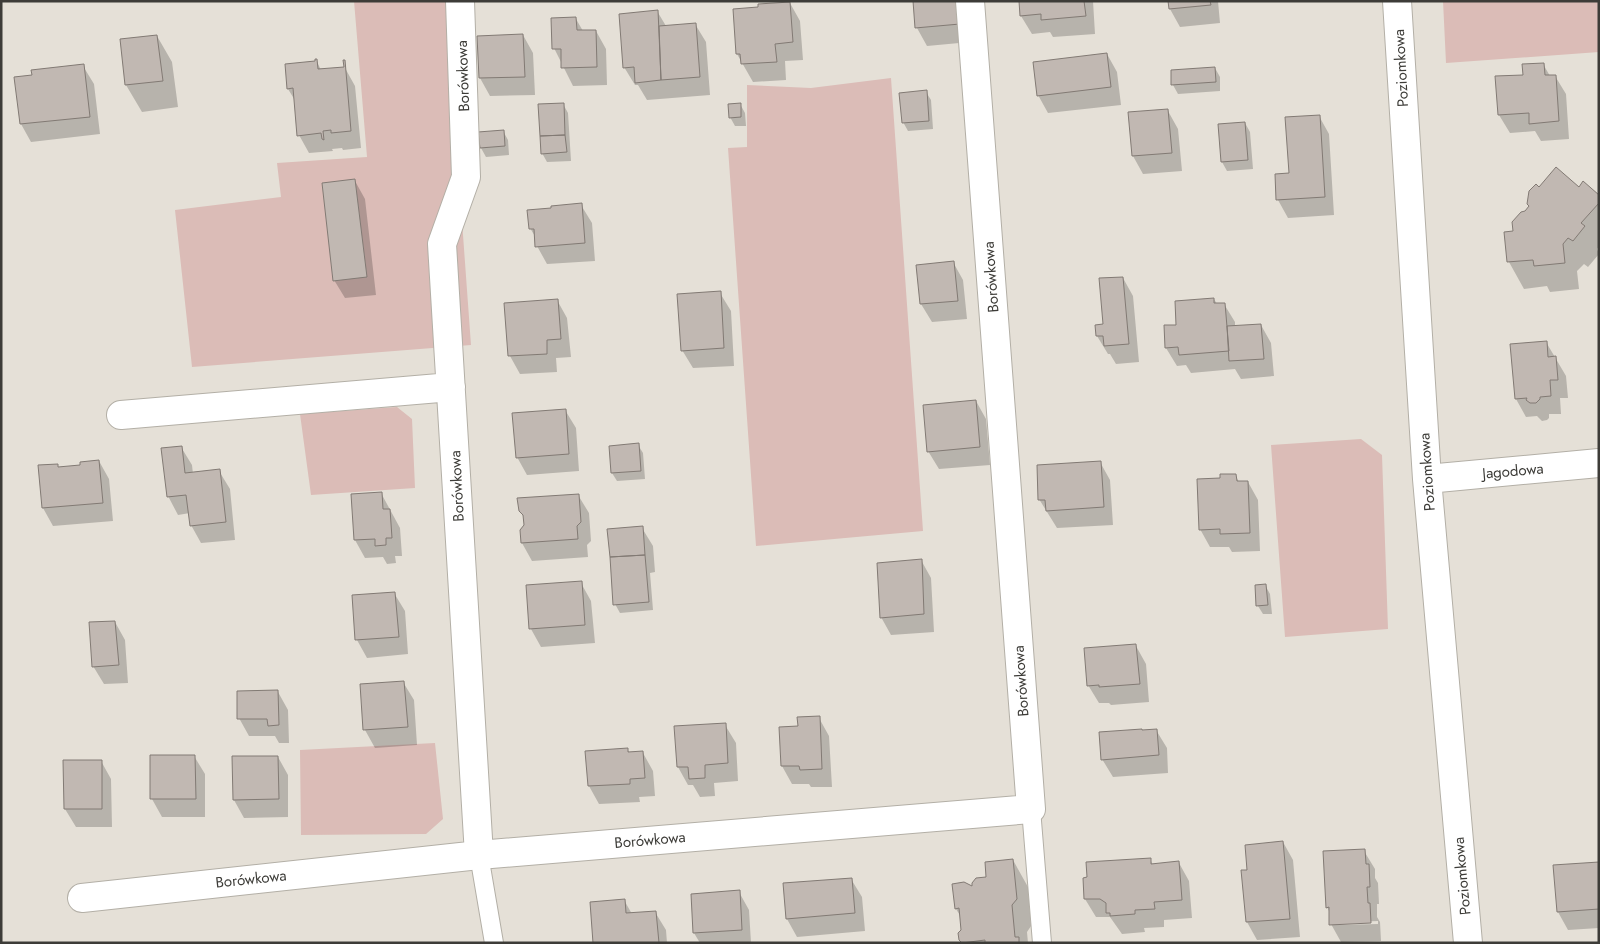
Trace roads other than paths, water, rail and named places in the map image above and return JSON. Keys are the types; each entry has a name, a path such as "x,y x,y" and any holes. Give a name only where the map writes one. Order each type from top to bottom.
{"street":[{"name":"Borówkowa","path":"460,1 466,176 442,244 479,855"},
{"name":"Borówkowa","path":"82,898 479,855 1031,809 970,1"},
{"name":"Poziomkowa","path":"1398,1 1427,479 1468,943"},
{"path":"121,415 452,387"},
{"name":"Jagodowa","path":"1427,479 1599,463"}],"lane":[{"path":"1031,809 1042,943"},
{"path":"479,855 494,943"}]}
